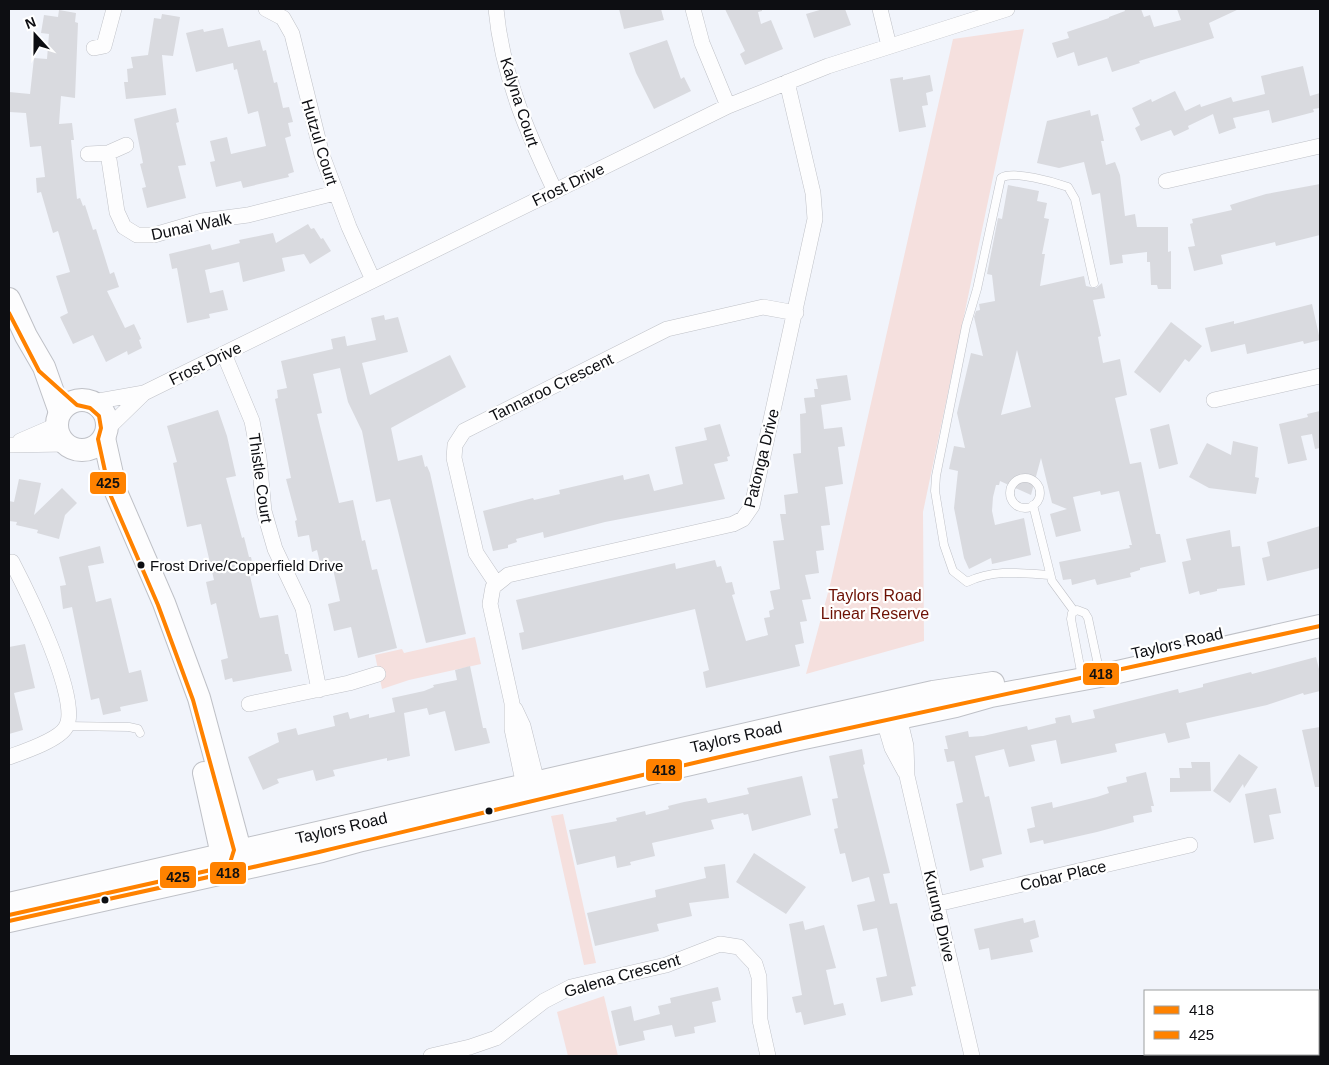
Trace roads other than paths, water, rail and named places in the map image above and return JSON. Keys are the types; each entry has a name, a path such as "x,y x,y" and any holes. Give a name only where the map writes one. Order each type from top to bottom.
{"main road":[{"path":"9,299 26,336 44,367 66,433 116,492"},
{"path":"44,367 104,413 105,434 116,492 164,603 182,654 191,720 232,859"},
{"path":"66,433 73,402 87,401"},
{"path":"66,433 98,445 105,434"},
{"name":"Taylors Road","path":"1090,670 1320,611"},
{"name":"Taylors Road","path":"9,904 232,859 658,760 890,714 933,692 1090,670 1320,626"},
{"name":"Taylors Road","path":"9,921 232,859"}],"street":[{"path":"94,48 104,46 107,41 114,9"},
{"name":"Hutzul Court","path":"266,9 282,18 292,34 314,127 335,193 373,280"},
{"name":"Kalyna Court","path":"496,9 500,38 514,95 524,125 555,191"},
{"path":"693,9 702,42 728,106"},
{"path":"880,9 889,46"},
{"name":"Frost Drive","path":"87,401 144,393 728,106 787,82 889,46 1007,9"},
{"name":"Patonga Drive","path":"496,583 508,576 733,524 743,519 752,506 815,229 816,208 787,82"},
{"path":"88,154 108,153 126,145"},
{"path":"1166,181 1320,146"},
{"name":"Dunai Walk","path":"108,153 117,212 124,227 137,235 154,235 202,221 248,215 335,193"},
{"name":"Tannaroo Crescent","path":"496,583 476,554 454,458 455,445 464,431 666,329 763,307 796,313"},
{"name":"Thistle Court","path":"224,354 252,421 259,458 264,512 275,549 303,608 319,690"},
{"path":"1214,400 1320,376"},
{"name":"Frost Drive","path":"105,434 144,393"},
{"path":"9,445 66,433"},
{"path":"9,445 66,433"},
{"path":"9,757 58,736 67,726 69,712 52,650 27,590 12,562"},
{"path":"496,583 490,594 490,604 512,703 512,729 531,789"},
{"path":"249,704 319,690 378,674"},
{"name":"Kurung Drive","path":"890,714 892,748 907,776 972,1056"},
{"name":"Cobar Place","path":"937,904 1190,845"},
{"name":"Galena Crescent","path":"431,1056 470,1047 496,1038 544,1001 571,987 666,965 720,944 739,947 755,964 759,977 760,1020 768,1056"}],"lane":[{"path":"1050,575 1005,571 983,575 968,582 962,580 953,571 944,545 935,491 940,450 966,326 977,289 1001,178 1008,174 1017,175 1068,187 1075,199 1094,283"},
{"path":"1018,479 1033,479 1040,487 1040,497 1033,506 1024,508 1012,500 1010,491 1018,479"},
{"path":"1033,506 1050,575 1054,585 1074,611"},
{"path":"1074,611 1081,610 1088,618 1090,670"},
{"path":"1074,611 1070,619 1090,670"},
{"path":"67,726 130,727 138,729 140,733"}],"place":[{"name":"Frost Drive/Copperfield Drive","path":"141,565"}],"park label":[{"name":"Taylors Road Linear Reserve","path":"875,604"}]}
